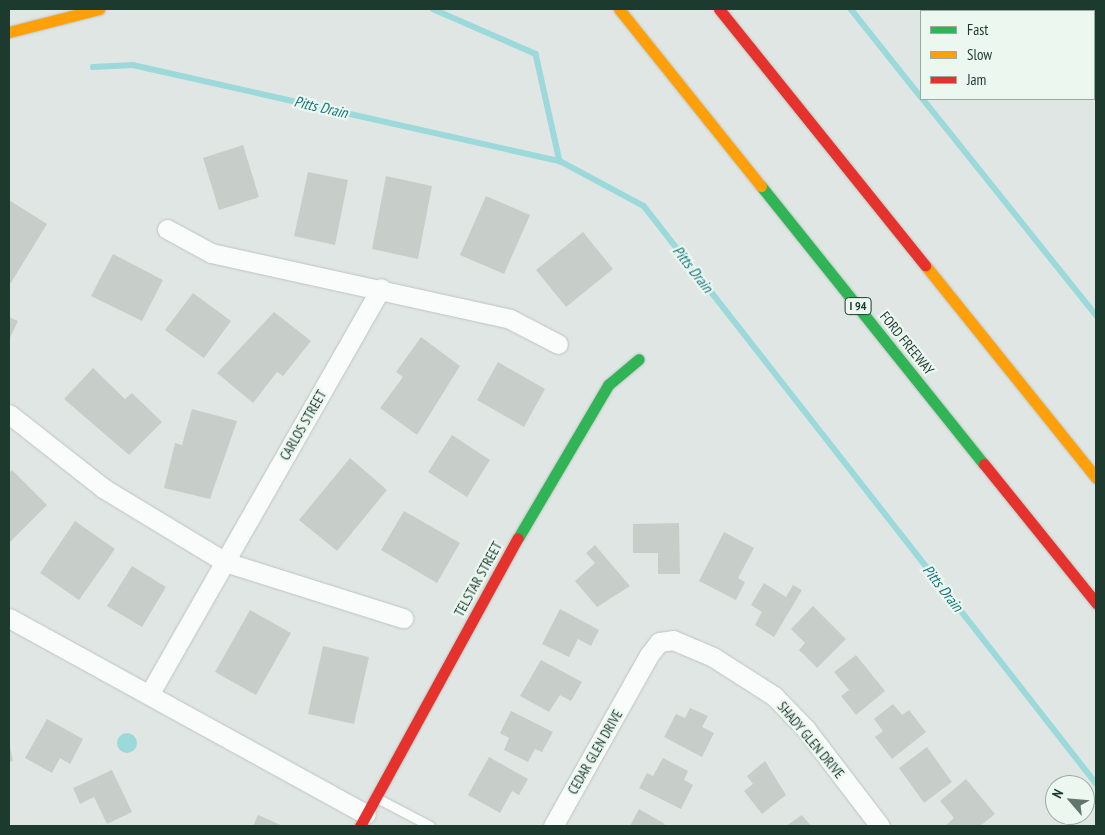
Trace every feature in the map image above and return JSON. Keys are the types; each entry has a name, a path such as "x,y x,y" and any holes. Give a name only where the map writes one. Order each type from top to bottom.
{"main road":[{"path":"9,32 98,9"},
{"name":"FORD FREEWAY","path":"619,9 1096,602"},
{"path":"720,9 1096,478"},
{"name":"TELSTAR STREET","path":"363,820 507,555 544,498 558,464 608,386 623,368 639,359"}],"street":[{"path":"168,230 211,252 382,288 510,319 558,344"},
{"name":"CARLOS STREET","path":"150,693 382,288"},
{"path":"9,414 96,483 225,562 403,618"},
{"path":"9,618 150,693 363,820"},
{"name":"SHADY GLEN DRIVE","path":"637,679 659,642 673,640 750,678 794,716 880,826"},
{"name":"CEDAR GLEN DRIVE","path":"554,826 637,679"}],"lane":[{"path":"376,797 430,826"}],"water":[{"path":"127,733 134,736 137,743 134,750 127,753 120,750 117,743 120,736"}],"building":[{"path":"243,145 259,197 219,210 203,158"},
{"path":"308,172 348,180 335,245 294,236"},
{"path":"386,176 432,186 418,259 372,249"},
{"path":"486,196 530,215 504,274 460,255"},
{"path":"9,200 47,224 9,286"},
{"path":"583,232 613,269 566,307 536,270"},
{"path":"113,254 163,280 142,321 91,296"},
{"path":"193,293 231,321 204,358 165,330"},
{"path":"274,312 311,341 283,376 277,372 253,403 217,373"},
{"path":"9,317 18,321 9,340"},
{"path":"421,337 460,366 417,435 380,408 403,377 396,372"},
{"path":"498,362 545,389 524,427 477,400"},
{"path":"93,368 125,399 132,393 162,422 129,455 64,399"},
{"path":"192,409 237,421 210,499 164,488 175,443 182,445"},
{"path":"452,435 490,460 467,497 428,472"},
{"path":"350,458 387,490 337,551 299,520"},
{"path":"12,470 47,505 9,543 9,473"},
{"path":"404,511 460,543 437,583 381,550"},
{"path":"75,521 115,549 79,600 40,573"},
{"path":"679,523 680,574 658,574 658,553 633,553 633,524"},
{"path":"724,532 754,548 738,578 745,582 736,600 699,581"},
{"path":"595,545 630,586 597,607 575,581 595,563 586,553"},
{"path":"132,566 166,587 142,627 107,606"},
{"path":"764,583 786,597 793,585 802,590 774,637 755,625 762,612 751,605"},
{"path":"813,606 846,639 817,668 799,650 805,643 791,629"},
{"path":"560,609 599,630 591,646 578,639 569,657 542,644"},
{"path":"250,610 291,633 256,695 215,672"},
{"path":"323,646 369,657 354,724 308,714"},
{"path":"856,655 885,691 856,715 841,696 849,690 834,672"},
{"path":"541,660 582,682 571,701 560,695 549,712 520,696"},
{"path":"893,704 902,715 909,710 926,732 892,759 875,737 883,731 874,719"},
{"path":"690,708 708,716 702,727 714,733 702,757 664,737 676,714 685,718"},
{"path":"511,711 553,732 542,752 535,749 528,762 504,750 509,738 500,733"},
{"path":"47,719 83,739 70,764 60,758 52,773 25,758"},
{"path":"9,743 13,761 9,762"},
{"path":"927,747 952,782 924,803 899,768"},
{"path":"489,757 528,779 519,795 512,791 500,813 468,795"},
{"path":"663,758 688,771 684,780 693,785 681,809 639,788 647,773 653,776"},
{"path":"765,761 786,795 762,814 744,791 753,784 747,776"},
{"path":"112,770 132,812 107,824 94,797 80,804 73,788"},
{"path":"966,779 995,814 980,826 945,826 954,818 940,801"},
{"path":"639,809 665,824 663,826 630,826"},
{"path":"258,815 283,826 253,826"},
{"path":"802,815 811,826 786,826"}],"waterway":[{"path":"433,9 536,54 560,161"},
{"path":"851,9 920,96"},
{"name":"Pitts Drain","path":"93,67 133,65 560,161 644,206 1096,783"},
{"path":"924,100 1096,315"}],"traffic: fast":[{"path":"761,186 984,464"},
{"path":"518,538 608,385 639,359"}],"traffic: slow":[{"path":"9,32 99,9"},
{"path":"619,9 761,186"},
{"path":"925,265 1096,478"}],"traffic: jam":[{"path":"719,9 925,265"},
{"path":"984,464 1096,603"},
{"path":"360,826 518,538"}]}
